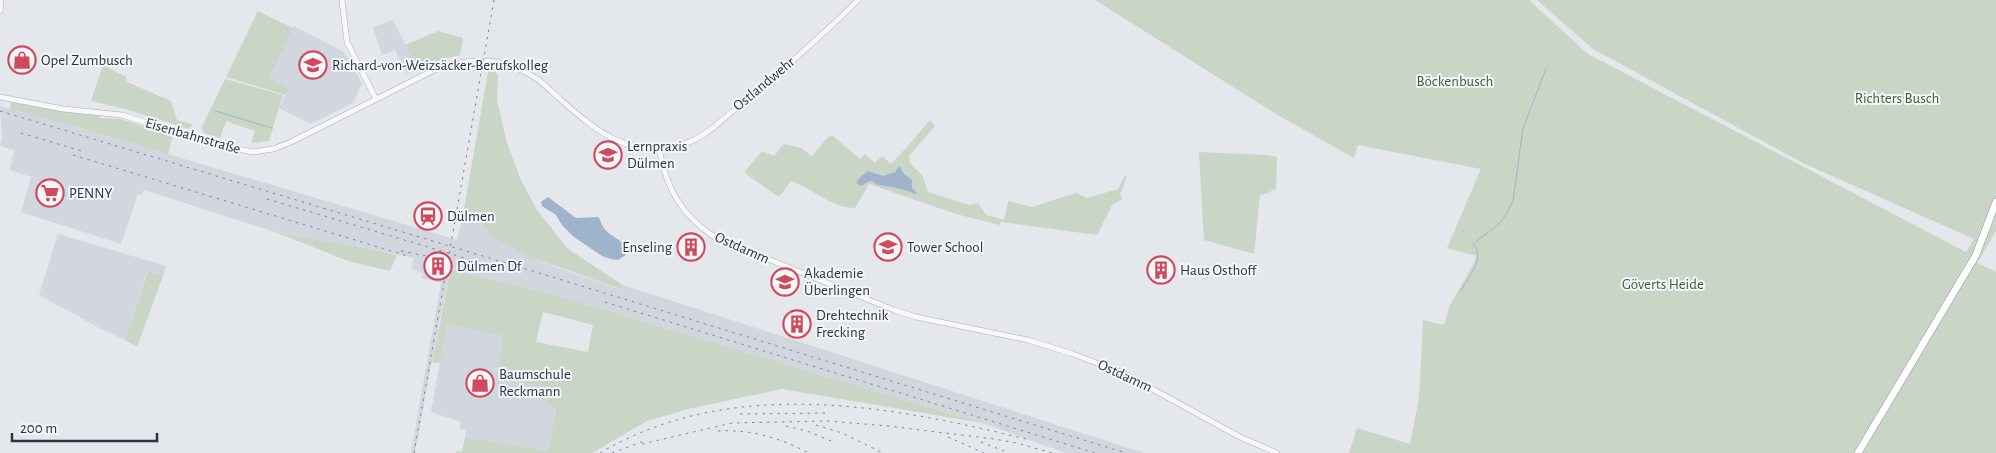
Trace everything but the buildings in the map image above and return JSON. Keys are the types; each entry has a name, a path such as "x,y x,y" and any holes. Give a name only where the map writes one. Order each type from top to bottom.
{"highway":[{"path":"1858,453 1976,255 1996,202"}],"street":[{"path":"0,10 1,0"},
{"path":"342,0 347,42 376,99 422,75 447,65 486,61 504,64 521,69 535,78 574,112 608,138 633,147 659,149"},
{"name":"Ostlandwehr","path":"659,149 685,144 709,130 790,64 858,0"},
{"name":"Eisenbahnstraße","path":"0,97 62,109 122,115 218,146 253,152 273,149 291,142 376,99"},
{"name":"Ostdamm","path":"659,149 668,184 679,204 700,226 716,238 894,310 934,321 1055,347 1106,366 1123,373 1240,437 1277,453"}],"shaded area":[{"path":"393,20 418,69 407,74 395,50 382,55 373,27"},
{"name":"Richard-von-Weizsäcker-Berufskolleg","path":"294,26 344,52 362,83 353,103 311,124 279,108 289,88 269,78"},
{"path":"0,106 74,126 457,240 463,215 483,224 490,236 531,257 564,270 622,290 623,285 1144,453 1066,453 982,423 551,294 451,270 439,323 415,453 411,453 441,283 422,278 423,273 411,269 414,258 278,233 144,190 142,195 138,194 121,244 21,212 31,177 10,170 14,150 0,146 2,136"},
{"path":"58,234 166,266 163,276 147,272 125,340 39,295"},
{"name":"Baumschule Reckmann","path":"447,324 504,336 550,388 556,407 548,451 465,437 466,430 460,429 461,422 431,412"}],"green space":[{"path":"1095,0 1529,0 1588,54 1966,252 1974,239 1803,163 1593,49 1537,0 1996,0 1996,231 1977,263 1996,272 1996,453 1349,453 1357,428 1410,444 1419,398 1423,320 1443,325 1445,323 1449,307 1475,261 1476,256 1447,248 1481,169 1358,145 1354,158 1276,114"},
{"path":"258,11 293,28 269,78 290,88 286,95 226,77"},
{"path":"438,31 463,38 460,55 436,61 418,69 405,45"},
{"path":"103,65 126,77 127,82 171,101 177,120 193,124 189,129 125,109 91,101"},
{"path":"489,66 498,75 497,100 507,143 520,178 537,210 568,249 623,285 623,290 531,257 490,236 483,224 463,215"},
{"path":"225,79 283,95 269,141 251,143 255,131 226,121 220,138 202,131 202,127"},
{"path":"11,100 99,113 100,118 121,119 173,136 168,154 10,109"},
{"path":"930,120 935,126 909,156 910,163 922,175 928,192 969,205 978,203 986,215 1004,220 1008,201 1032,207 1076,193 1087,198 1118,189 1125,175 1127,177 1120,194 1122,199 1112,205 1097,235 1001,222 1000,225 956,214 869,184 855,208 830,202 791,181 779,197 746,174 745,171 762,151 774,156 784,144 801,148 812,156 828,137 833,136 860,159 865,154 875,163 882,156 891,164"},
{"path":"1199,152 1277,157 1276,189 1260,196 1254,254 1204,240"},
{"path":"278,233 397,255 390,271 348,261"},
{"path":"451,270 551,294 982,423 782,389 688,409 647,421 592,453 456,453 456,451 462,452 465,437 548,451 556,408 547,405 550,388 497,377 503,336 447,324 440,363 432,362","holes":["543,312 593,325 588,352 536,342"]},
{"path":"148,271 163,276 137,347 125,340"}],"water":[{"path":"899,166 904,174 912,180 912,188 917,193 878,185 872,181 861,186 856,183 868,171 883,176 895,172"},
{"path":"548,197 576,218 598,217 603,227 625,246 626,255 618,260 602,256 574,237 562,225 556,215 542,206 541,202"}],"waterway":[{"path":"1461,291 1477,261 1477,249 1473,244 1499,224 1513,201 1523,128 1546,69"},
{"path":"215,111 272,128"}],"railway":[{"path":"414,453 494,0"},
{"path":"0,111 536,272 1126,453"},
{"path":"21,133 85,152"},
{"path":"73,155 408,256"},
{"path":"267,199 468,259"},
{"path":"401,251 447,260"},
{"path":"605,302 1095,453"},
{"path":"600,453 650,429 702,414 756,406 810,404 865,408 919,416 1026,439"},
{"path":"740,414 829,413"},
{"path":"642,444 732,423 828,421 994,439 1017,443 1052,453"},
{"path":"816,425 842,433 883,453"},
{"path":"786,426 807,431 831,441"},
{"path":"718,431 754,433 787,443 809,453"},
{"path":"948,437 984,453"},
{"path":"612,453 647,440"},
{"path":"981,442 1009,453"}],"place":[{"name":"Opel Zumbusch","path":"22,60"},
{"name":"Richard-von-Weizsäcker-Berufskolleg","path":"313,65"},
{"name":"Lernpraxis Dülmen","path":"608,155"},
{"name":"PENNY","path":"50,193"},
{"name":"Dülmen","path":"428,216"},
{"name":"Enseling","path":"691,247"},
{"name":"Tower School","path":"888,247"},
{"name":"Dülmen Df","path":"438,266"},
{"name":"Haus Osthoff","path":"1161,270"},
{"name":"Akademie Überlingen","path":"785,282"},
{"name":"Drehtechnik Frecking","path":"797,324"},
{"name":"Baumschule Reckmann","path":"480,383"}],"park label":[{"name":"Böckenbusch","path":"1455,81"},
{"name":"Richters Busch","path":"1897,98"},
{"name":"Göverts Heide","path":"1663,284"}]}
